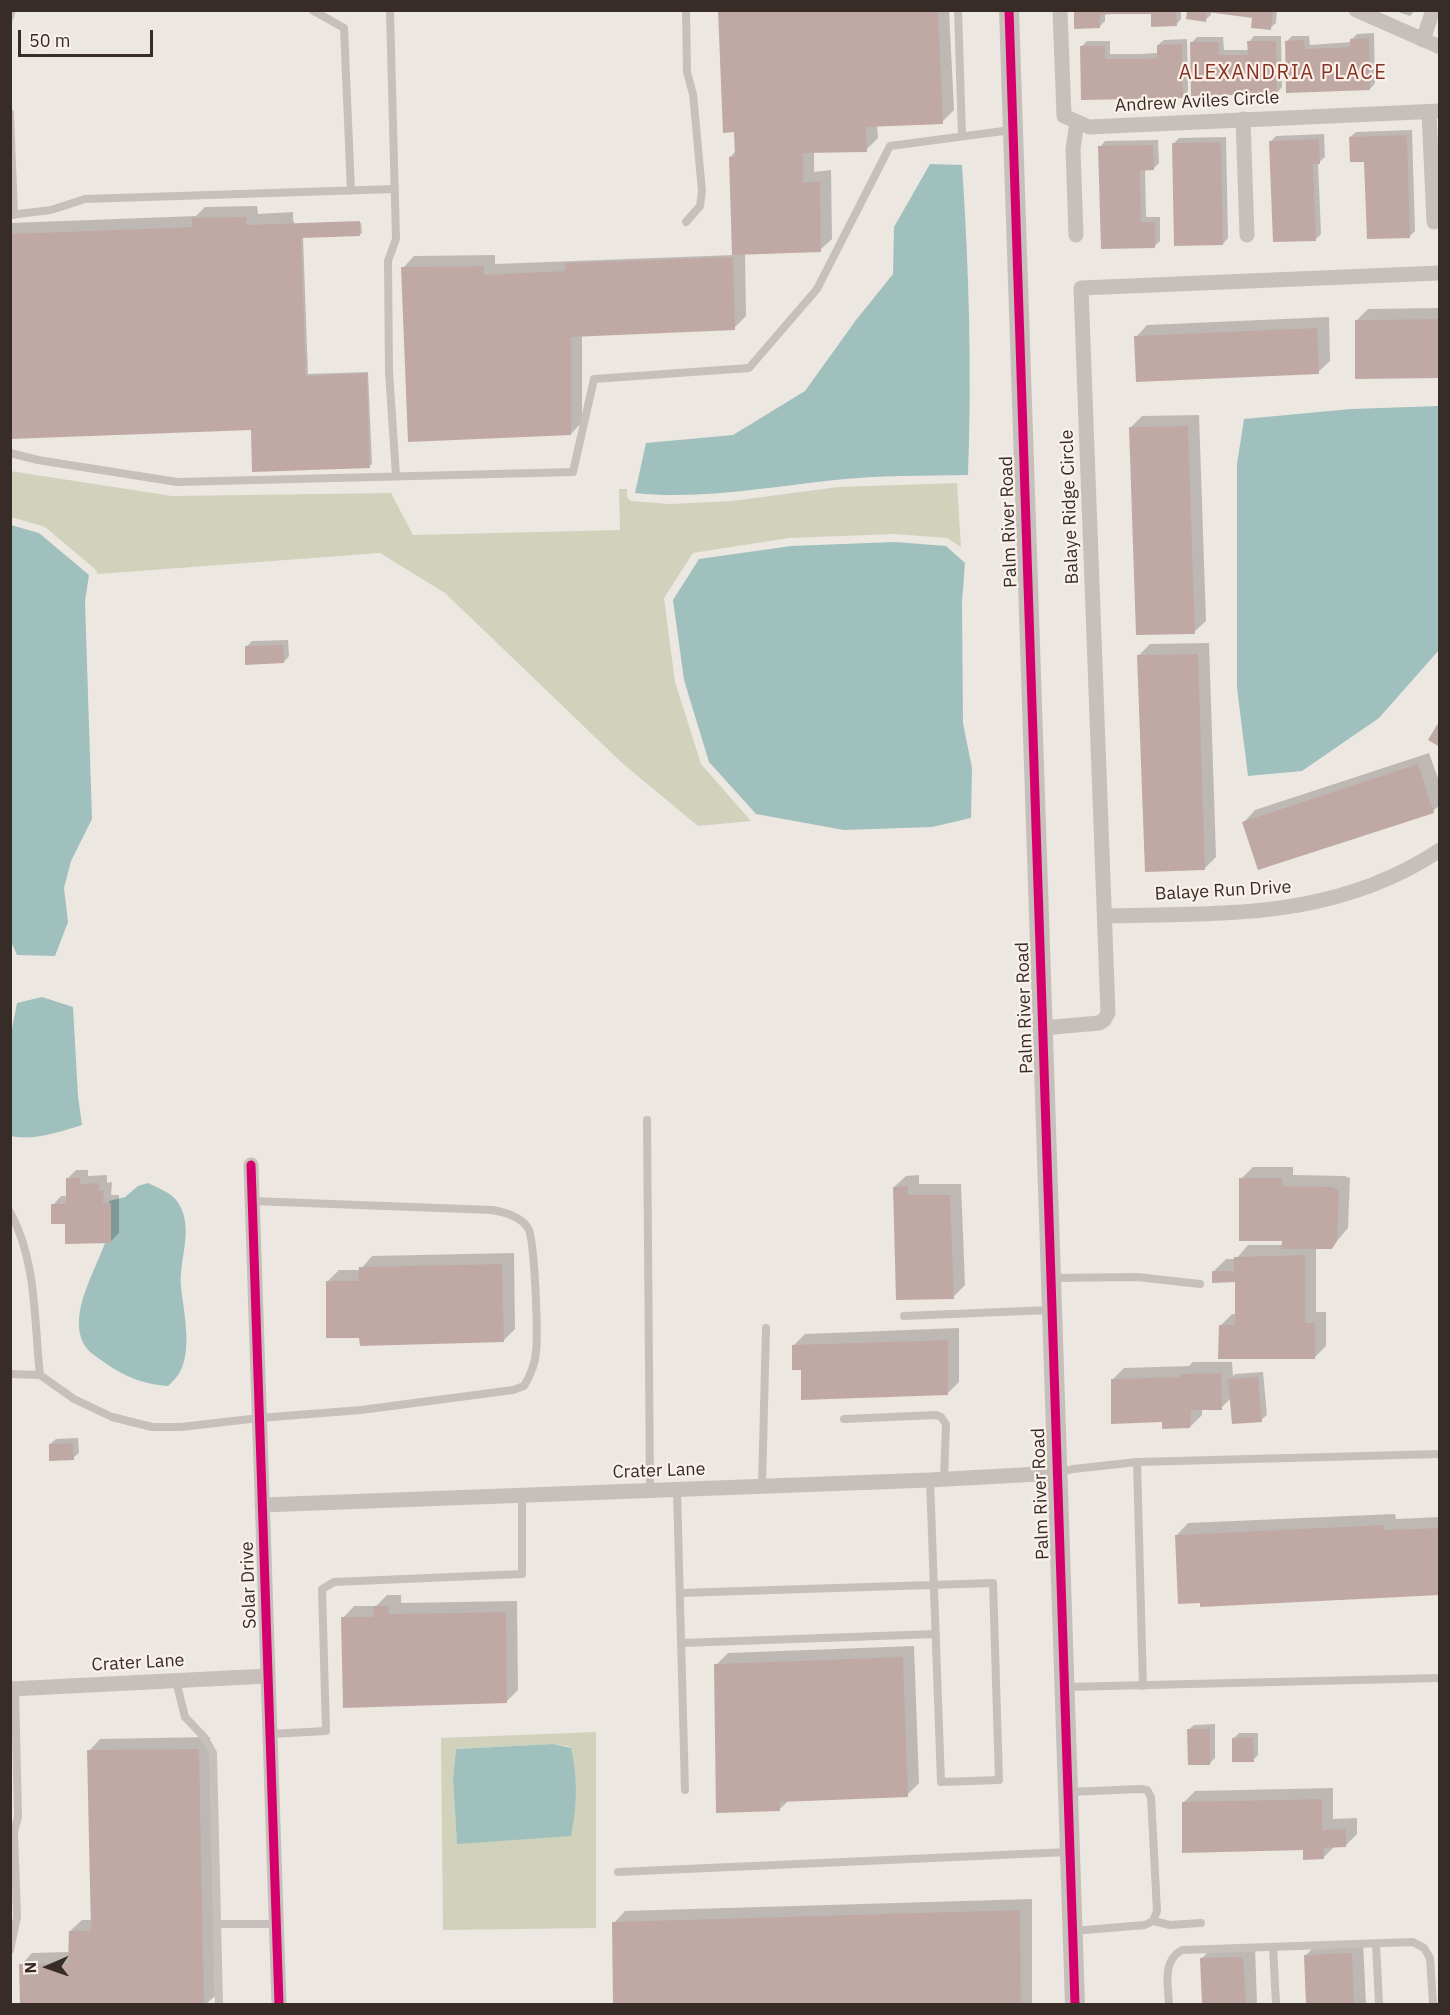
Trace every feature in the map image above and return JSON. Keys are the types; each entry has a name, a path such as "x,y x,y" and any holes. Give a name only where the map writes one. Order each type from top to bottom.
{"street":[{"name":"Palm River Road","path":"1009,10 1075,2004"},
{"path":"1060,10 1064,116 1077,122 1073,148 1076,235"},
{"path":"1356,10 1440,47"},
{"path":"1424,40 1433,10"},
{"path":"1434,112 1434,222"},
{"name":"Andrew Aviles Circle","path":"1077,122 1089,127 1434,112"},
{"path":"1243,119 1247,235"},
{"name":"Balaye Ridge Circle","path":"1043,1028 1092,1024 1104,1020 1108,1012 1082,288 1440,273"},
{"name":"Balaye Run Drive","path":"1105,916 1246,912 1294,907 1343,897 1418,865 1440,850"},
{"name":"Solar Drive","path":"251,1165 279,2004"},
{"name":"Crater Lane","path":"262,1505 937,1480 1057,1473"},
{"name":"Crater Lane","path":"13,1689 268,1676"}],"lane":[{"path":"10,17 12,10"},
{"path":"312,10 344,28 351,191"},
{"path":"390,10 396,239 388,261 389,371 396,476"},
{"path":"686,10 687,72 693,94 702,199 697,212 686,222"},
{"path":"958,10 962,136"},
{"path":"10,113 12,215 51,210 85,199 394,189"},
{"path":"10,453 38,460 177,482 573,472 594,379 749,368 817,289 890,146 1013,129"},
{"path":"648,1120 650,1490"},
{"path":"10,1374 40,1375 75,1399 112,1417 152,1427 181,1428 259,1418 361,1410 513,1390 524,1386 531,1375 536,1352 536,1319 534,1267 529,1229 518,1219 501,1212 252,1202"},
{"path":"10,1212 21,1232 28,1260 40,1375"},
{"path":"1051,1278 1137,1277 1200,1284"},
{"path":"904,1316 1052,1310"},
{"path":"762,1486 766,1328"},
{"path":"680,1593 934,1584 993,1583 999,1780 940,1782 934,1584 937,1480 946,1424 941,1417 936,1415 844,1419"},
{"path":"1057,1473 1137,1462 1440,1454"},
{"path":"1137,1462 1143,1686"},
{"path":"677,1490 685,1790"},
{"path":"270,1734 326,1731 322,1589 334,1582 522,1574 522,1496"},
{"path":"681,1643 936,1634"},
{"path":"1064,1687 1440,1678"},
{"path":"176,1681 185,1717 204,1737 213,1753 219,2004"},
{"path":"10,1950 17,1917 12,1834 18,1816 19,1795 13,1689"},
{"path":"1068,1792 1140,1788 1147,1790 1151,1797 1157,1911 1153,1921"},
{"path":"618,1872 1070,1852"},
{"path":"1073,1930 1145,1925 1153,1921 1170,1925 1201,1923"},
{"path":"217,1924 277,1924"},
{"path":"1169,2004 1168,1967 1174,1954 1182,1950 1413,1942 1424,1948 1430,1958 1433,2004"},
{"path":"1376,1944 1379,2004"},
{"path":"1274,1947 1276,2004"}],"green space":[{"path":"10,471 172,496 391,493 413,535 620,530 619,489 627,489 627,497 631,501 670,504 732,501 838,487 957,483 961,547 947,538 895,534 789,538 693,553 664,598 675,682 701,764 751,821 698,826 622,763 445,593 380,553 98,574 45,527 11,517"},
{"path":"596,1732 596,1928 443,1930 441,1738","holes":["553,1744 571,1747 457,1843 453,1779 456,1749"]}],"water":[{"path":"930,164 962,165 969,320 968,475 852,478 710,494 635,493 646,443 733,435 805,391 856,320 893,274 894,227"},
{"path":"1439,406 1439,650 1379,718 1302,771 1248,776 1237,688 1237,464 1244,419 1351,409"},
{"path":"11,525 39,533 89,575 85,601 92,819 71,861 64,888 68,922 55,956 17,955 11,942"},
{"path":"895,542 946,546 965,563 962,602 963,723 972,768 971,818 932,827 844,830 756,814 709,762 684,680 673,600 699,559 791,546"},
{"path":"42,997 73,1007 82,1125 38,1137 11,1136 11,1034 17,1003"},
{"path":"148,1183 165,1191 179,1204 186,1234 181,1286 186,1326 186,1350 181,1370 168,1386 129,1377 96,1356 89,1351 81,1338 79,1323 86,1290 109,1229 109,1201 125,1197 138,1186"},
{"path":"553,1744 571,1748 576,1792 571,1836 457,1844 453,1779 456,1749"}],"building":[{"path":"718,10 938,10 943,124 866,127 867,152 803,153 803,183 820,181 821,252 732,255 729,157 735,157 734,132 723,133"},
{"path":"1074,10 1176,10 1177,26 1151,27 1151,14 1112,14 1100,15 1100,28 1074,29"},
{"path":"1187,10 1273,10 1271,30 1251,28 1252,18 1207,12 1206,22 1186,19"},
{"path":"1369,38 1370,90 1286,93 1285,41 1304,40 1305,49 1350,47 1350,39"},
{"path":"1247,41 1276,41 1277,94 1191,96 1190,42 1219,42 1219,55 1248,55"},
{"path":"1182,44 1183,98 1081,100 1080,46 1105,46 1105,59 1133,59 1157,58 1157,45"},
{"path":"1407,135 1410,238 1367,239 1364,162 1350,162 1349,137"},
{"path":"1319,139 1320,164 1313,164 1316,241 1273,242 1269,141"},
{"path":"1221,142 1223,245 1174,246 1172,143"},
{"path":"1153,145 1154,170 1140,171 1141,222 1155,222 1155,248 1101,249 1098,146"},
{"path":"246,217 246,225 360,221 360,236 301,238 306,376 367,373 370,468 252,472 251,430 10,439 10,234 192,227 192,218"},
{"path":"733,257 735,330 571,337 571,435 408,442 401,267 484,266 484,275 565,271 565,263"},
{"path":"1440,319 1440,378 1355,379 1355,320"},
{"path":"1317,328 1319,374 1136,382 1134,336"},
{"path":"1188,426 1195,634 1136,635 1129,427"},
{"path":"283,645 284,663 245,665 245,646"},
{"path":"1198,654 1205,870 1145,872 1137,655"},
{"path":"1440,720 1440,747 1428,740"},
{"path":"1418,764 1434,813 1258,870 1242,822"},
{"path":"66,1178 80,1178 80,1184 99,1183 99,1191 104,1190 103,1203 111,1203 111,1243 65,1244 65,1224 51,1224 51,1204 66,1204"},
{"path":"1239,1178 1282,1178 1282,1186 1332,1187 1339,1190 1337,1241 1332,1249 1281,1249 1282,1241 1239,1241"},
{"path":"908,1186 908,1195 950,1195 954,1299 896,1300 893,1187"},
{"path":"1305,1255 1305,1323 1315,1323 1315,1359 1218,1359 1219,1325 1235,1325 1235,1282 1212,1283 1212,1271 1234,1271 1234,1257"},
{"path":"502,1264 504,1342 360,1346 359,1338 326,1338 326,1281 358,1281 359,1267"},
{"path":"948,1340 948,1395 801,1400 801,1370 792,1370 792,1345"},
{"path":"1221,1373 1222,1410 1191,1410 1190,1428 1162,1429 1162,1422 1111,1424 1111,1379"},
{"path":"1258,1377 1262,1422 1232,1424 1228,1379"},
{"path":"73,1443 74,1460 49,1461 49,1444"},
{"path":"1384,1525 1384,1530 1440,1528 1440,1595 1200,1607 1200,1603 1178,1604 1175,1535"},
{"path":"374,1606 389,1606 389,1614 506,1612 507,1703 343,1708 341,1617 373,1617"},
{"path":"903,1657 908,1797 780,1802 780,1811 716,1813 714,1664"},
{"path":"1187,1729 1210,1729 1210,1765 1188,1765"},
{"path":"1253,1737 1254,1762 1232,1762 1232,1738"},
{"path":"199,1749 204,2004 20,2004 19,1964 68,1963 69,1931 91,1931 87,1750"},
{"path":"1322,1799 1322,1830 1346,1829 1346,1847 1324,1848 1324,1859 1303,1860 1303,1850 1182,1853 1182,1802"},
{"path":"1020,1910 1021,2004 613,2004 612,1922"},
{"path":"1352,1953 1354,2004 1306,2004 1304,1955"},
{"path":"1243,1957 1246,2004 1202,2004 1200,1958"}],"cycle path":[{"path":"1009,10 1075,2004"},
{"path":"251,1165 279,2004"}],"district":[{"name":"ALEXANDRIA PLACE","path":"1283,73"}]}
